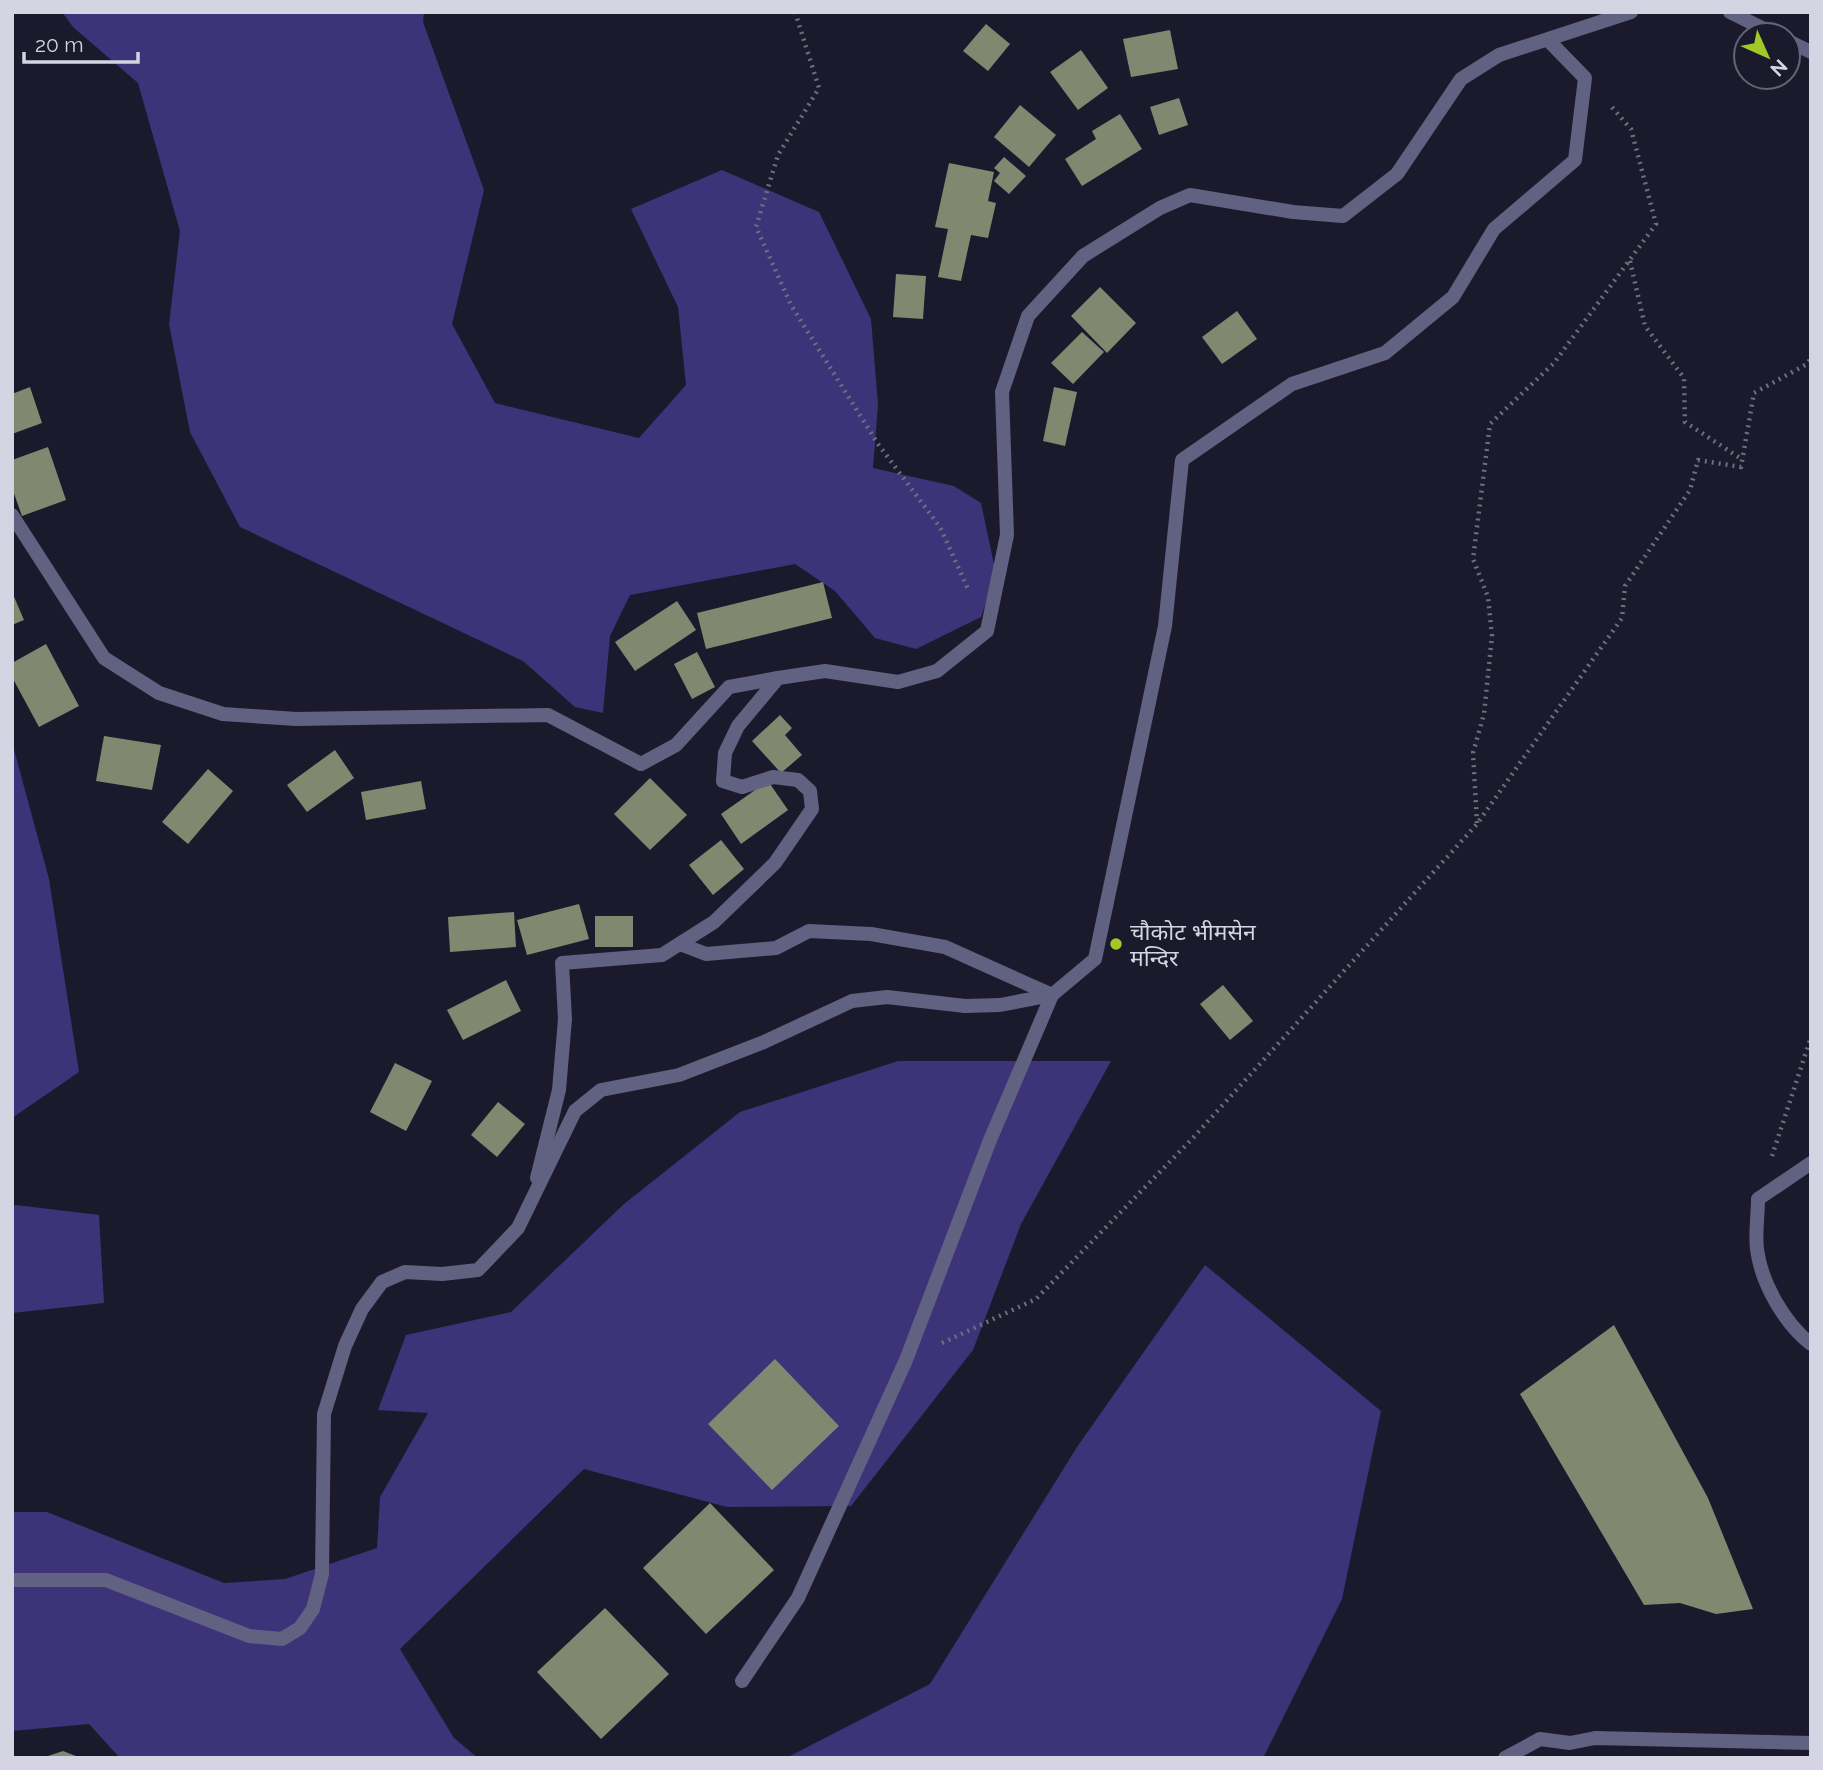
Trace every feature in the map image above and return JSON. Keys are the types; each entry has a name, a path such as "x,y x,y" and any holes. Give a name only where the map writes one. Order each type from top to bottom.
{"street":[{"path":"12,515 104,658 159,693 223,714 296,719 548,715 641,764 676,745 729,687 825,671 898,682 937,671 987,631 1007,535 1002,392 1028,316 1083,256 1160,208 1189,195 1293,212 1343,216 1397,174 1461,79 1499,55 1549,41 1631,12"},
{"path":"1730,12 1748,21"},
{"path":"742,1681 798,1598 906,1360 990,1140 1052,995 1095,960 1165,626 1182,460 1292,384 1385,353 1453,297 1494,229 1574,160 1585,78 1549,41"},
{"path":"531,1200 559,1090 565,1019 562,964 662,955 680,944 714,922 775,863 811,809 810,791 798,780 773,777 742,787 723,781 725,752 738,726 778,678"},
{"path":"680,944 706,954 776,948 809,931 871,934 945,947 1052,995"},
{"path":"12,1580 106,1580 249,1636 282,1639 300,1628 313,1609 322,1574 324,1414 345,1346 362,1309 382,1282 405,1272 442,1274 478,1270 518,1228 575,1111 601,1090 679,1075 764,1042 852,1001 887,997 928,999 965,1006 1000,1005 1052,995"},
{"path":"1811,1163 1758,1199 1757,1250 1771,1292 1796,1332 1811,1344"},
{"path":"1505,1758 1540,1739 1570,1743 1595,1738 1811,1743"}],"path":[{"path":"795,12 819,88 778,155 756,227 791,305 878,444 940,527 987,631"},
{"path":"1477,824 1473,753 1484,714 1492,636 1488,597 1473,559 1490,424 1554,363 1656,224 1632,129 1585,78"},
{"path":"1630,260 1645,326 1684,378 1685,422 1743,460"},
{"path":"906,1360 1036,1298 1191,1140 1477,824 1622,618 1625,586 1690,490 1698,460 1741,467 1754,393 1807,364 1811,358"},
{"path":"1758,1199 1811,1037"}],"shaded area":[{"path":"62,12 424,12 423,22 484,190 452,324 495,403 639,438 686,385 678,307 631,209 722,170 819,212 871,319 878,405 873,468 954,486 981,503 996,574 981,617 916,649 875,638 835,591 795,564 630,595 610,636 603,713 575,707 523,661 240,527 190,432 169,324 180,231 138,83 73,27"},
{"path":"12,742 49,879 79,1072 12,1118"},
{"path":"898,1061 1111,1061 1021,1224 973,1350 851,1506 727,1507 584,1469 400,1649 454,1738 478,1758 120,1758 89,1724 12,1731 12,1512 47,1512 224,1583 285,1579 377,1548 380,1497 428,1413 378,1410 406,1335 511,1312 624,1204 740,1112"},
{"path":"12,1206 99,1215 104,1303 12,1313"},
{"path":"1205,1265 1381,1411 1342,1599 1263,1758 786,1758 930,1684 1077,1447"}],"building":[{"path":"986,24 1010,44 988,71 963,51"},
{"path":"1170,30 1178,69 1131,77 1123,39"},
{"path":"1081,50 1108,88 1078,110 1050,72"},
{"path":"1179,98 1188,125 1159,135 1150,107"},
{"path":"1020,105 1056,135 1029,167 994,137"},
{"path":"1120,114 1142,149 1082,186 1065,159 1096,139 1092,131"},
{"path":"1004,157 1026,176 1009,194 994,181 1000,173 994,168"},
{"path":"949,163 994,172 988,201 996,203 988,238 971,235 961,281 938,277 948,229 935,227"},
{"path":"896,274 926,276 923,319 893,317"},
{"path":"1100,287 1136,323 1107,353 1071,316"},
{"path":"1237,311 1257,339 1222,364 1202,337"},
{"path":"1082,332 1104,352 1073,384 1051,363"},
{"path":"30,387 42,423 12,434 12,394"},
{"path":"1054,387 1077,392 1065,446 1043,441"},
{"path":"48,447 66,500 22,516 12,488 12,460"},
{"path":"823,582 832,618 706,649 697,613"},
{"path":"12,592 24,620 12,625"},
{"path":"677,601 696,630 635,671 615,642"},
{"path":"46,644 79,706 39,727 12,677 12,663"},
{"path":"697,652 715,687 692,699 674,664"},
{"path":"780,715 792,728 785,735 802,755 781,773 752,741"},
{"path":"104,736 161,745 152,790 96,781"},
{"path":"335,750 354,778 307,812 287,785"},
{"path":"208,769 233,791 188,844 162,822"},
{"path":"650,778 687,815 650,850 614,814"},
{"path":"421,781 426,809 366,820 361,792"},
{"path":"768,781 788,810 741,844 721,814"},
{"path":"721,840 744,869 713,895 689,865"},
{"path":"579,904 589,939 527,955 517,920"},
{"path":"514,912 516,947 450,952 448,917"},
{"path":"595,916 633,916 633,947 595,947"},
{"path":"506,980 521,1011 463,1040 447,1010"},
{"path":"1223,985 1253,1021 1230,1040 1200,1004"},
{"path":"395,1063 432,1081 406,1131 370,1112"},
{"path":"498,1102 525,1124 497,1157 471,1135"},
{"path":"1614,1325 1708,1498 1753,1609 1716,1614 1680,1603 1644,1605 1520,1394"},
{"path":"775,1359 839,1426 772,1490 708,1424"},
{"path":"710,1503 774,1570 706,1634 643,1568"},
{"path":"605,1608 669,1674 601,1739 537,1672"},
{"path":"63,1751 81,1758 45,1758 45,1757"}],"place":[{"name":"चौकोट भीमसेन मन्दिर","path":"1116,944"}]}
